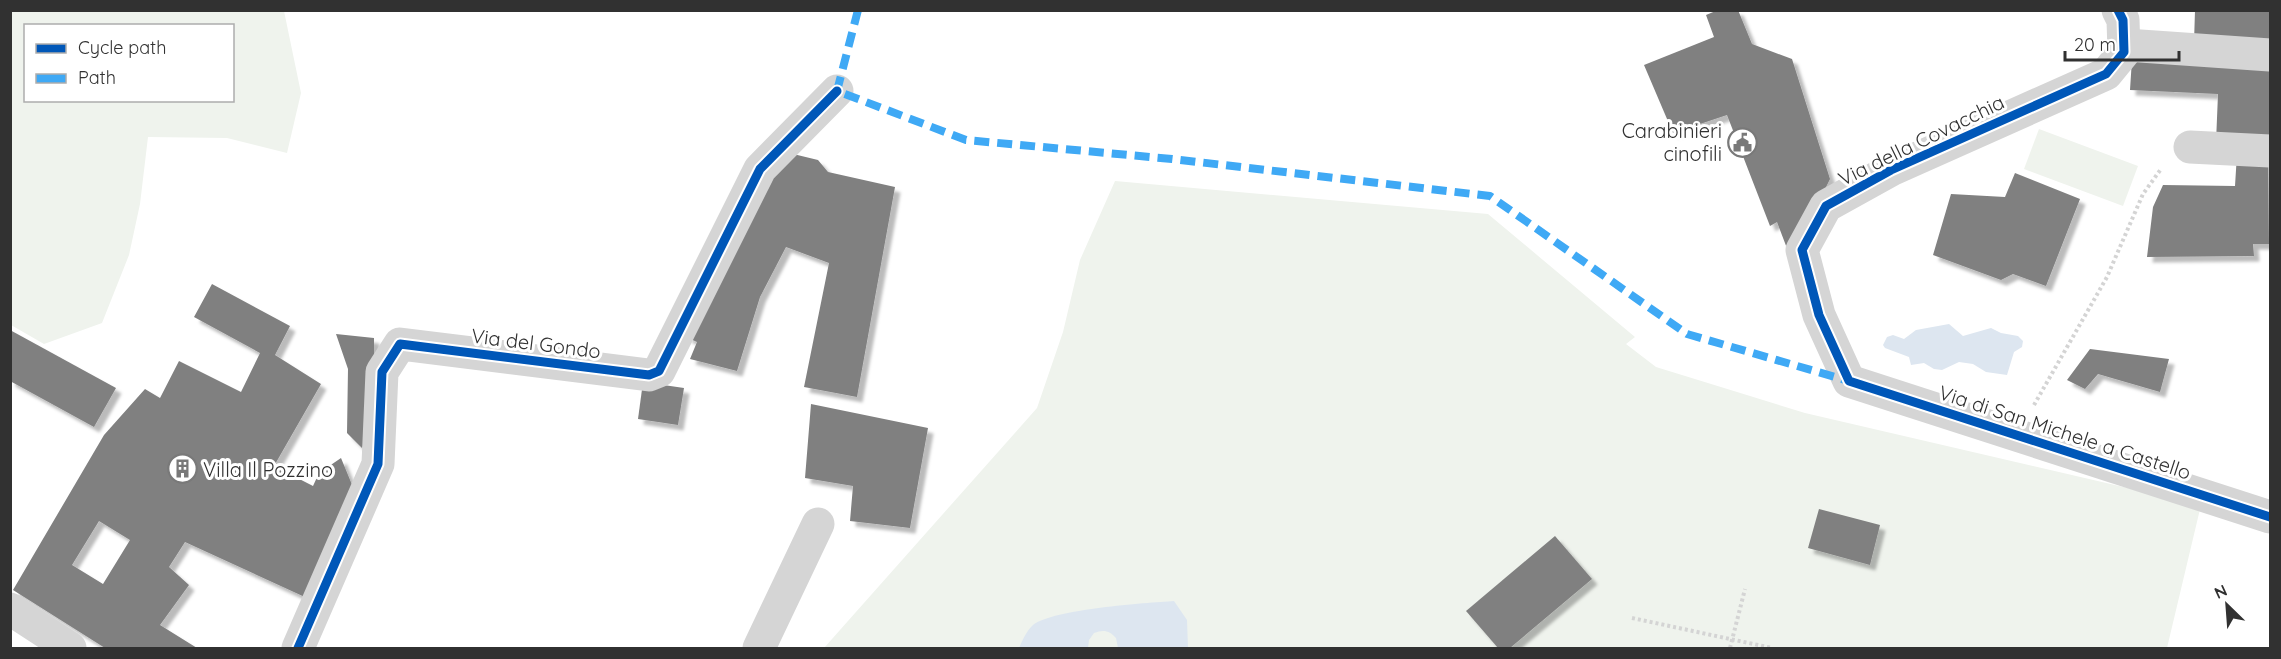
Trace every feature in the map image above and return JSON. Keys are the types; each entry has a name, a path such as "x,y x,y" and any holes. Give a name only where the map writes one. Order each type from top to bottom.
{"street":[{"path":"2118,10 2123,20 2126,45 2271,55"},
{"name":"Via della Covacchia","path":"1849,381 1819,315 1803,250 1826,207 1891,170 2106,74 2124,52 2126,45"},
{"name":"Via del Gondo","path":"298,648 378,464 382,372 400,344 649,375 659,371 760,169 837,91"},
{"path":"2190,147 2271,151"},
{"name":"Via di San Michele a Castello","path":"1849,381 2271,517"},
{"path":"759,648 818,524"},
{"path":"10,609 70,648"}],"path":[{"path":"2020,436 2023,425 2107,278 2143,194 2168,160 2190,147"},
{"path":"1730,648 1745,589"},
{"path":"1632,618 1772,648"}],"shaded area":[{"path":"11,10 284,11 301,93 287,153 227,138 148,137 140,204 129,255 102,323 44,344 11,325"},
{"path":"2039,129 2138,166 2123,206 2024,169"},
{"path":"1115,181 1488,214 1635,337 1626,344 1656,367 1805,413 2201,505 2167,648 824,648 1037,408 1063,332 1080,260"},
{"path":"1949,324 1963,336 1991,328 2001,333 2018,336 2023,341 2022,347 2014,352 2007,375 1986,372 1973,364 1959,362 1942,370 1934,369 1924,363 1911,365 1909,357 1885,348 1883,345 1887,337 1893,335 1904,339 1916,330"},
{"path":"1174,601 1187,620 1188,648 1118,648 1116,638 1104,631 1094,633 1089,640 1088,648 1019,648 1031,627 1044,619 1100,608"}],"building":[{"path":"1718,10 1738,10 1752,44 1792,59 1830,179 1797,246 1788,251 1777,222 1770,226 1727,115 1673,133 1644,65 1714,37 1706,15"},
{"path":"2195,10 2270,10 2270,46 2194,42"},
{"path":"2132,59 2270,65 2270,144 2216,142 2218,94 2130,90"},
{"path":"785,152 818,160 828,172 895,187 857,397 804,387 829,263 786,247 760,297 737,371 690,359 697,342 686,337"},
{"path":"2237,154 2268,154 2269,244 2253,244 2254,256 2147,257 2153,207 2163,185 2235,186"},
{"path":"2015,173 2080,199 2046,286 2013,274 2001,280 1933,255 1951,194 2005,197"},
{"name":"Villa Il Pozzino","path":"212,284 290,326 275,355 321,384 274,466 313,486 319,473 341,458 355,492 307,598 185,542 169,567 189,585 160,625 197,648 105,648 13,590 104,435 145,389 160,398 179,361 241,392 260,353 194,317","holes":["99,521 130,540 103,584 72,565"]},
{"path":"10,330 116,388 94,427 10,381"},
{"path":"336,334 374,338 374,416 362,448 347,433 348,369"},
{"path":"2090,349 2169,359 2160,392 2098,374 2085,389 2067,380"},
{"path":"643,382 684,388 678,425 638,419"},
{"path":"811,404 928,428 910,528 850,521 853,486 805,478"},
{"path":"1819,509 1880,525 1870,565 1808,548"},
{"path":"1555,536 1592,579 1510,648 1498,648 1466,611"}],"marked path":[{"path":"858,10 837,91 966,140 1172,159 1490,196 1687,334 1849,381"}],"cycle path":[{"path":"2118,10 2123,20 2124,52 2106,74 1891,170 1826,206 1802,250 1819,315 1849,381 2270,517"},
{"path":"298,648 378,464 382,372 400,344 649,375 659,371 760,169 837,91"}],"place":[{"name":"Carabinieri cinofili","path":"1743,142"},
{"name":"Villa Il Pozzino","path":"182,469"}]}
